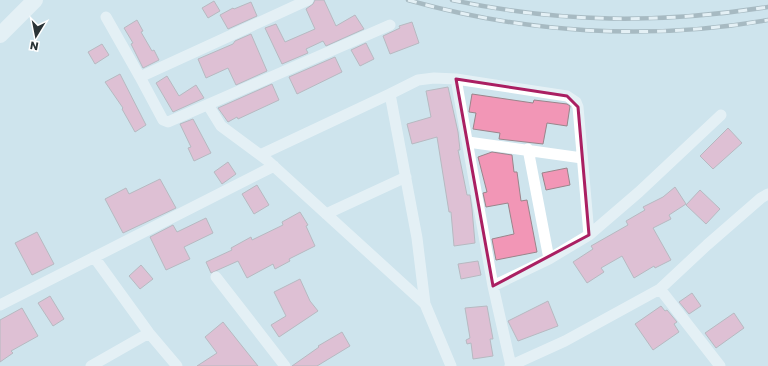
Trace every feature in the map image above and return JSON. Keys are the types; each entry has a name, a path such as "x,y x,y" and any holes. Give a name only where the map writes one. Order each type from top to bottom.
{"street":[{"path":"0,35 35,0"},
{"path":"140,77 308,0"},
{"path":"106,17 166,122 390,25"},
{"path":"260,155 418,80 434,78 456,79 572,98 578,106 589,235"},
{"path":"456,79 493,286 510,366 565,341 660,289 707,245 761,198 768,194"},
{"path":"390,94 417,238 425,304 451,366"},
{"path":"208,105 221,126 274,166 425,304"},
{"path":"493,286 549,259 589,235 639,192 721,116"},
{"path":"468,142 528,149 582,158"},
{"path":"528,149 549,259"},
{"path":"0,305 274,166"},
{"path":"326,214 406,176"},
{"path":"94,257 149,333 177,366"},
{"path":"216,277 285,366"},
{"path":"660,289 720,366"},
{"path":"91,366 149,333"}],"highlighted area":[{"path":"456,79 567,96 578,107 589,235 493,286"}],"building":[{"path":"315,0 324,0 336,26 355,15 364,29 326,46 323,41 306,49 308,53 282,64 265,28 276,24 285,42 315,29 306,9 313,4"},
{"path":"214,1 220,11 208,18 202,8"},
{"path":"251,2 257,16 228,29 220,15 233,8 234,9"},
{"path":"137,20 143,31 141,32 152,51 154,50 159,60 143,68 131,44 133,43 124,28"},
{"path":"412,22 419,43 390,54 383,36 400,28 399,26"},
{"path":"251,34 267,71 236,85 228,68 206,78 198,59 233,44 235,41"},
{"path":"366,43 374,59 360,66 351,50"},
{"path":"102,44 109,55 95,64 88,52"},
{"path":"335,57 342,72 297,94 289,77"},
{"path":"120,74 146,125 135,132 122,109 123,108 105,82"},
{"path":"167,76 179,96 196,85 204,98 173,112 156,83"},
{"path":"272,84 279,100 238,119 237,117 228,122 218,108"},
{"path":"448,87 458,132 460,150 458,150 467,195 470,195 475,243 454,246 451,212 449,212 437,137 412,144 407,124 431,117 426,91"},
{"path":"472,94 533,103 534,100 567,104 570,106 567,126 547,123 543,144 499,139 500,133 473,129 476,113 469,112"},
{"path":"193,119 211,153 194,161 188,148 191,147 180,124"},
{"path":"728,128 742,143 713,169 700,156"},
{"path":"492,152 512,155 514,172 517,172 521,201 527,200 537,252 496,260 492,239 514,234 508,203 486,207 483,193 487,192 478,157"},
{"path":"228,162 236,174 222,184 214,172"},
{"path":"567,168 570,185 546,190 542,173"},
{"path":"160,179 176,208 123,233 105,199 126,188 129,194"},
{"path":"257,185 269,205 254,214 242,194"},
{"path":"675,187 686,204 669,215 671,219 653,228 671,260 655,268 654,266 634,278 622,256 601,268 604,272 587,283 573,262 593,249 591,246 628,225 626,221 645,210 643,207 663,197"},
{"path":"700,190 720,209 706,224 686,205"},
{"path":"300,212 308,225 306,226 315,246 289,259 290,261 275,269 273,264 247,278 238,261 211,273 206,262 232,250 231,248 251,237 252,240 283,225 282,222"},
{"path":"206,218 213,233 184,247 190,259 166,270 150,237 173,225 177,232"},
{"path":"37,232 54,264 32,275 15,243"},
{"path":"478,261 481,275 461,279 458,264"},
{"path":"141,265 153,279 140,289 129,276"},
{"path":"300,279 310,301 318,311 279,337 271,325 286,316 274,292"},
{"path":"692,293 701,306 689,314 679,302"},
{"path":"50,296 64,319 53,326 38,303"},
{"path":"548,301 558,326 518,341 508,321"},
{"path":"487,306 493,339 490,339 493,356 473,359 471,343 467,344 466,340 470,338 465,308"},
{"path":"661,306 665,311 667,310 677,322 674,324 679,332 653,350 635,324"},
{"path":"22,308 38,336 11,351 13,353 0,362 0,320"},
{"path":"734,313 744,328 716,348 705,333"},
{"path":"223,322 258,366 197,366 217,353 205,337"},
{"path":"342,332 350,346 317,366 292,366 319,347 318,346"}],"railway":[{"path":"408,0 497,20 587,30 632,32 678,30 723,27 768,20"},
{"path":"452,0 492,8 532,13 571,17 610,18 688,16 728,13 768,7"}]}
